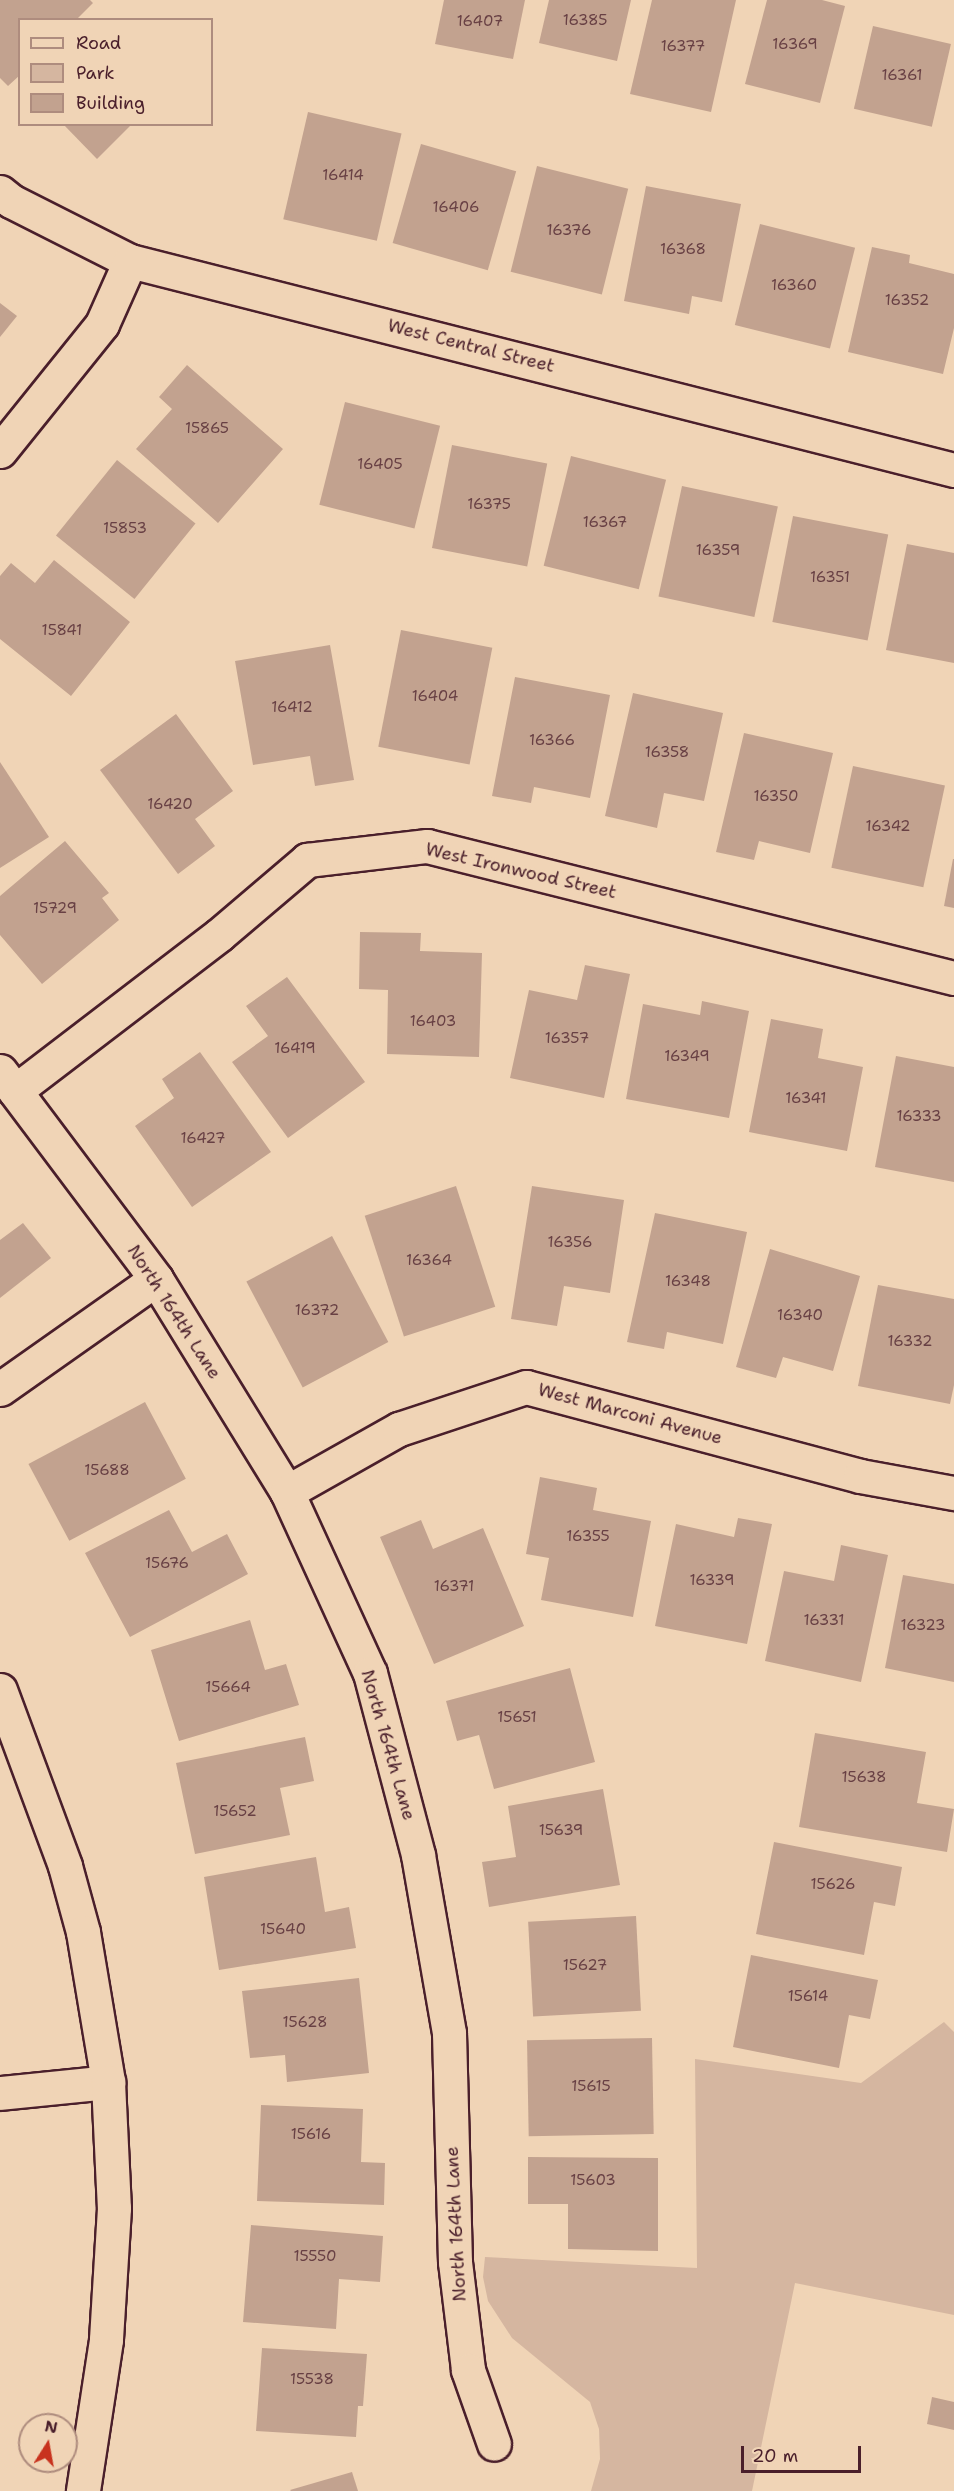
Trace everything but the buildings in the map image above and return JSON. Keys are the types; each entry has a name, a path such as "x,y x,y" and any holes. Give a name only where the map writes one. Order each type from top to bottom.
{"street":[{"name":"West Central Street","path":"0,192 130,261 954,470"},
{"path":"0,451 102,324 130,261"},
{"name":"West Ironwood Street","path":"8,1081 219,935 307,860 427,846 954,978"},
{"name":"North 164th Lane","path":"8,1081 156,1279 287,1492 370,1673 418,1855 449,2033 455,2262 468,2370 494,2444"},
{"path":"0,1389 156,1279"},
{"name":"West Marconi Avenue","path":"287,1492 399,1430 526,1387 860,1476 954,1493"},
{"path":"0,1690 65,1866 83,1932 108,2082 114,2208 106,2340 83,2491"},
{"path":"0,2093 108,2082"}],"green space":[{"path":"944,2022 954,2032 954,2315 795,2283 752,2491 591,2491 600,2459 599,2429 590,2402 512,2338 488,2301 483,2277 485,2257 697,2268 695,2059 861,2083"}]}
